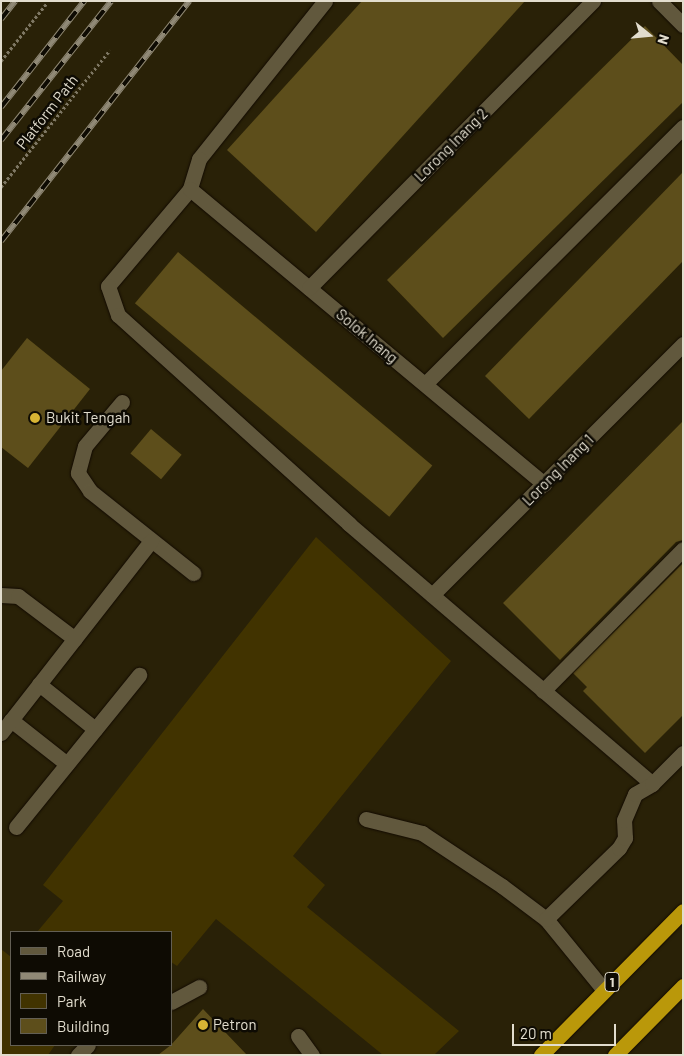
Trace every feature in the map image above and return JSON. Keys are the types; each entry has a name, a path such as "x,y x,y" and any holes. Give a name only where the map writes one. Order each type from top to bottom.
{"highway":[{"name":"1","path":"541,1055 683,911"},
{"path":"615,1055 683,986"}],"street":[{"path":"325,1 199,159 190,189 108,286 118,315 432,596 652,784"},
{"path":"659,1 683,25"},
{"name":"Lorong Inang 2","path":"309,288 591,2"},
{"path":"424,384 683,127"},
{"name":"Solok Inang","path":"190,189 544,484"},
{"name":"Lorong Inang 1","path":"432,596 683,344"},
{"path":"122,402 85,446 78,473 90,491 193,573"},
{"path":"1,732 152,541"},
{"path":"543,690 683,548"},
{"path":"1,595 18,596 75,639"},
{"path":"16,828 139,675"},
{"path":"39,684 95,729"},
{"path":"11,720 67,764"},
{"path":"546,919 619,848 625,838 624,820 635,794 652,784 683,753"},
{"path":"366,819 422,833 546,919 604,990"},
{"path":"172,1001 199,987"},
{"path":"298,1036 312,1055"},
{"path":"78,1055 87,1046"}],"path":[{"path":"1,60 47,3"},
{"name":"Platform Path","path":"1,187 110,50"}],"green space":[{"path":"316,537 451,661 293,856 325,885 307,907 459,1031 434,1055 383,1055 216,919 177,966 172,963 172,931 38,931 63,901 43,885"},
{"path":"1,949 10,956 10,1046 54,1046 48,1055 1,1055"}],"building":[{"path":"362,1 525,1 316,232 227,150"},
{"path":"645,26 683,65 683,102 443,338 387,280"},
{"path":"683,172 683,261 529,419 485,376"},
{"path":"178,252 432,465 389,517 135,303"},
{"name":"Bukit Tengah","path":"27,338 90,389 28,468 1,447 1,371"},
{"path":"683,421 683,540 676,542 560,660 503,603"},
{"path":"151,429 182,455 161,479 130,454"},
{"path":"683,563 683,715 645,753 583,691 587,687 573,673"},
{"name":"Petron","path":"203,1009 247,1055 158,1055 172,1046"}],"railway":[{"path":"1,19 15,1"},
{"path":"1,107 84,1"},
{"path":"1,140 111,1"},
{"path":"1,241 189,1"}],"place":[{"name":"Bukit Tengah","path":"35,418"},
{"name":"Petron","path":"203,1025"}]}
